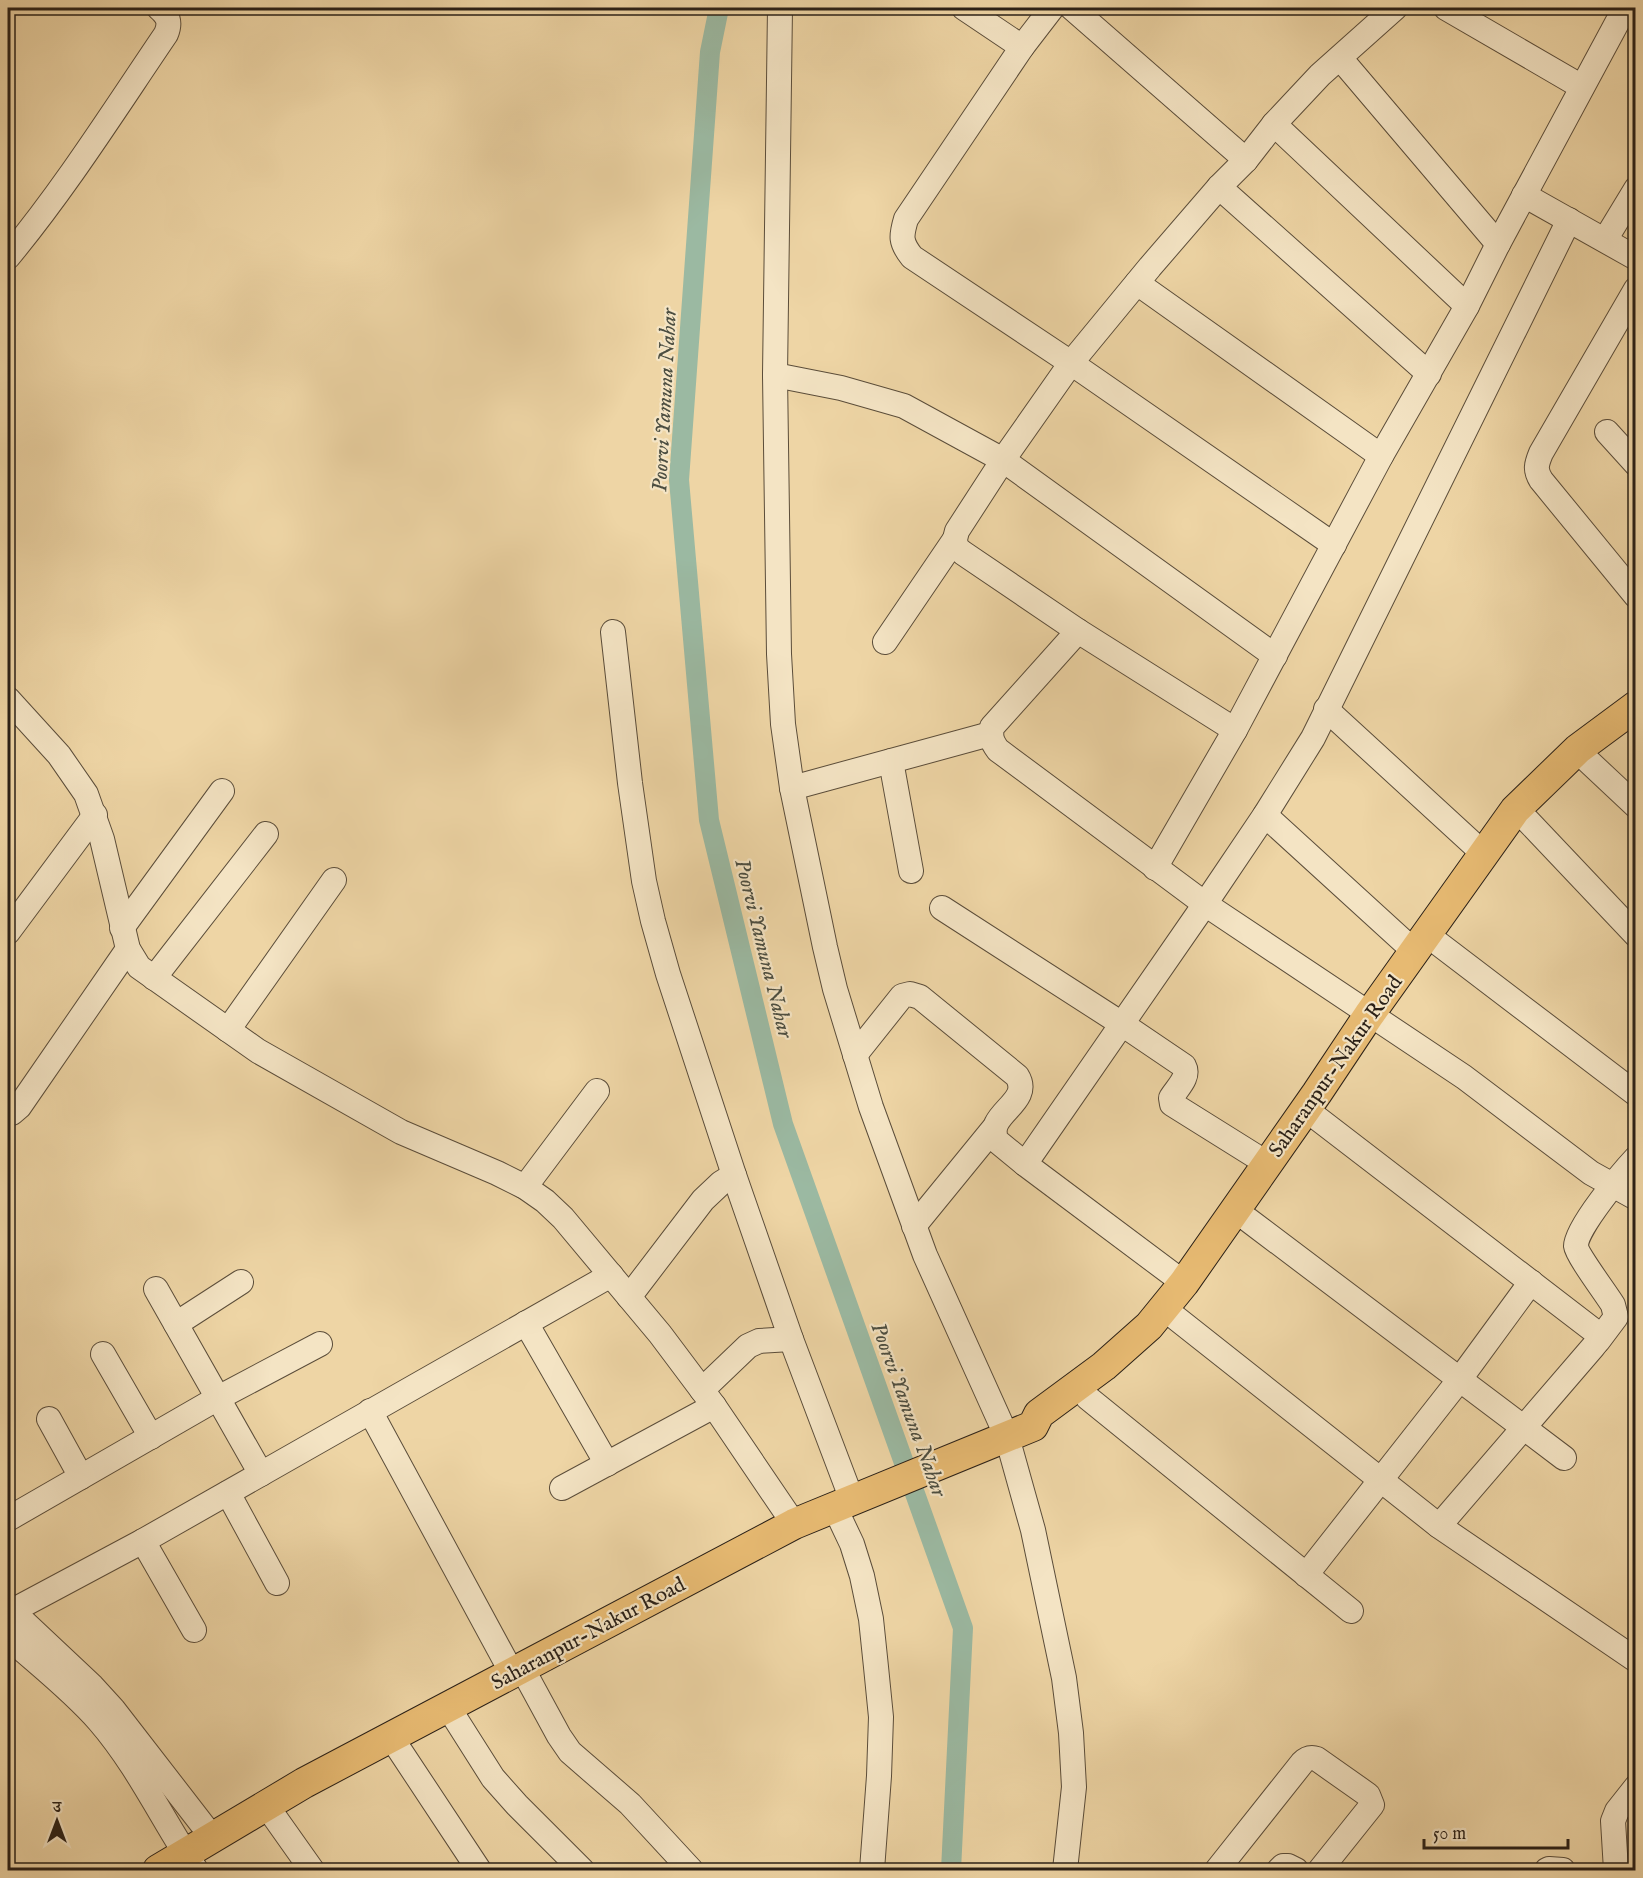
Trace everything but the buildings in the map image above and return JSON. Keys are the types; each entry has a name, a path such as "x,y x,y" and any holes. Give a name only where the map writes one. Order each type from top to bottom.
{"main road":[{"name":"Saharanpur-Nakur Road","path":"1426,948 1484,854 1515,810 1578,749 1635,706"},
{"name":"Saharanpur-Nakur Road","path":"1009,1436 1104,1366 1149,1326 1184,1283 1426,948 1527,820 1587,760 1635,723"},
{"name":"Saharanpur-Nakur Road","path":"158,1870 190,1862 212,1837 304,1783 794,1524 1009,1436 1046,1425 1064,1415 1113,1379 1149,1348 1176,1318 1317,1118 1375,1019"}],"street":[{"path":"8,257 45,210 166,34 170,26 169,20 159,8"},
{"path":"780,8 775,375 779,654 783,724 792,788 825,947 871,1107 925,1256 1009,1436 1033,1530 1065,1677 1071,1732 1074,1787 1065,1870"},
{"path":"964,8 1022,47"},
{"path":"1052,8 1022,47 906,219 902,233 903,246 912,257 1071,363 1334,545"},
{"path":"1072,8 1246,160"},
{"path":"1446,8 1582,87"},
{"path":"1155,868 1235,729 1381,456 1430,374 1625,8"},
{"path":"885,642 954,539 1003,460 1071,363 1219,187 1246,160 1274,124 1320,75 1388,10"},
{"path":"1340,58 1498,244"},
{"path":"1274,124 1467,306"},
{"path":"1219,187 1430,374"},
{"path":"1605,240 1635,189"},
{"path":"1524,195 1635,258"},
{"path":"1025,1164 1205,904 1307,747 1569,220"},
{"path":"1137,283 1381,456"},
{"path":"1635,289 1540,453 1536,465 1541,480 1635,596"},
{"path":"775,375 841,388 904,406 1003,460 1275,656"},
{"path":"1606,432 1635,464"},
{"path":"954,539 956,547 963,553 1078,631 1235,729"},
{"path":"1078,631 992,727 990,734 999,750 1205,904 1479,1087 1571,1158 1635,1198"},
{"path":"613,632 630,783 644,881 653,921 668,974 734,1175 790,1339 850,1501 852,1544 862,1576 871,1619 881,1718 872,1870"},
{"path":"8,699 59,755 86,794 111,873 125,939 139,967 258,1051 400,1132 496,1173 525,1187 545,1201 563,1218 660,1334 708,1398 794,1524"},
{"path":"1326,709 1484,854"},
{"path":"792,788 990,734"},
{"path":"1587,760 1635,806"},
{"path":"891,761 911,871"},
{"path":"8,1114 19,1107 222,791"},
{"path":"1265,814 1426,948 1635,1094"},
{"path":"8,932 94,815"},
{"path":"1527,820 1635,935"},
{"path":"154,978 266,834"},
{"path":"228,1030 334,880"},
{"path":"942,908 1184,1066 1186,1075 1171,1098 1172,1104 1268,1164"},
{"path":"855,1055 902,996 910,994 920,997 1017,1076 1020,1081 1019,1096 996,1122 994,1135 997,1141 1184,1283"},
{"path":"525,1187 597,1091"},
{"path":"1317,1118 1593,1330 1598,1336 1598,1341"},
{"path":"914,1226 994,1128"},
{"path":"1439,1526 1616,1317 1613,1305 1576,1246 1580,1234 1611,1185 1635,1158"},
{"path":"629,1297 703,1200 721,1183 734,1175"},
{"path":"1246,1219 1564,1458"},
{"path":"212,1837 92,1686 10,1609 143,1541 611,1275"},
{"path":"176,1324 241,1282"},
{"path":"1306,1575 1460,1379 1531,1282"},
{"path":"156,1289 261,1474"},
{"path":"1176,1318 1439,1526 1635,1660"},
{"path":"525,1323 607,1464"},
{"path":"562,1488 607,1464 708,1398 748,1346 759,1341 790,1339"},
{"path":"8,1519 218,1398 320,1344"},
{"path":"104,1354 151,1437"},
{"path":"1088,1398 1351,1611"},
{"path":"370,1411 517,1670 570,1752 630,1804 691,1870"},
{"path":"49,1419 81,1477"},
{"path":"228,1493 277,1583"},
{"path":"143,1541 194,1630"},
{"path":"8,1637 75,1696 99,1721 140,1775 190,1862"},
{"path":"448,1707 493,1778 582,1870"},
{"path":"391,1737 479,1870"},
{"path":"1217,1870 1302,1763 1312,1758 1317,1759 1368,1795 1372,1805 1320,1870"},
{"path":"1616,1870 1613,1821 1617,1811 1635,1787"},
{"path":"266,1805 312,1870"},
{"path":"1279,1870 1283,1866 1288,1866 1296,1870"},
{"path":"1547,1870 1563,1870"}],"waterway":[{"name":"Poorvi Yamuna Nahar","path":"719,8 710,52 679,480 709,820 783,1124 963,1628 951,1870"}]}
